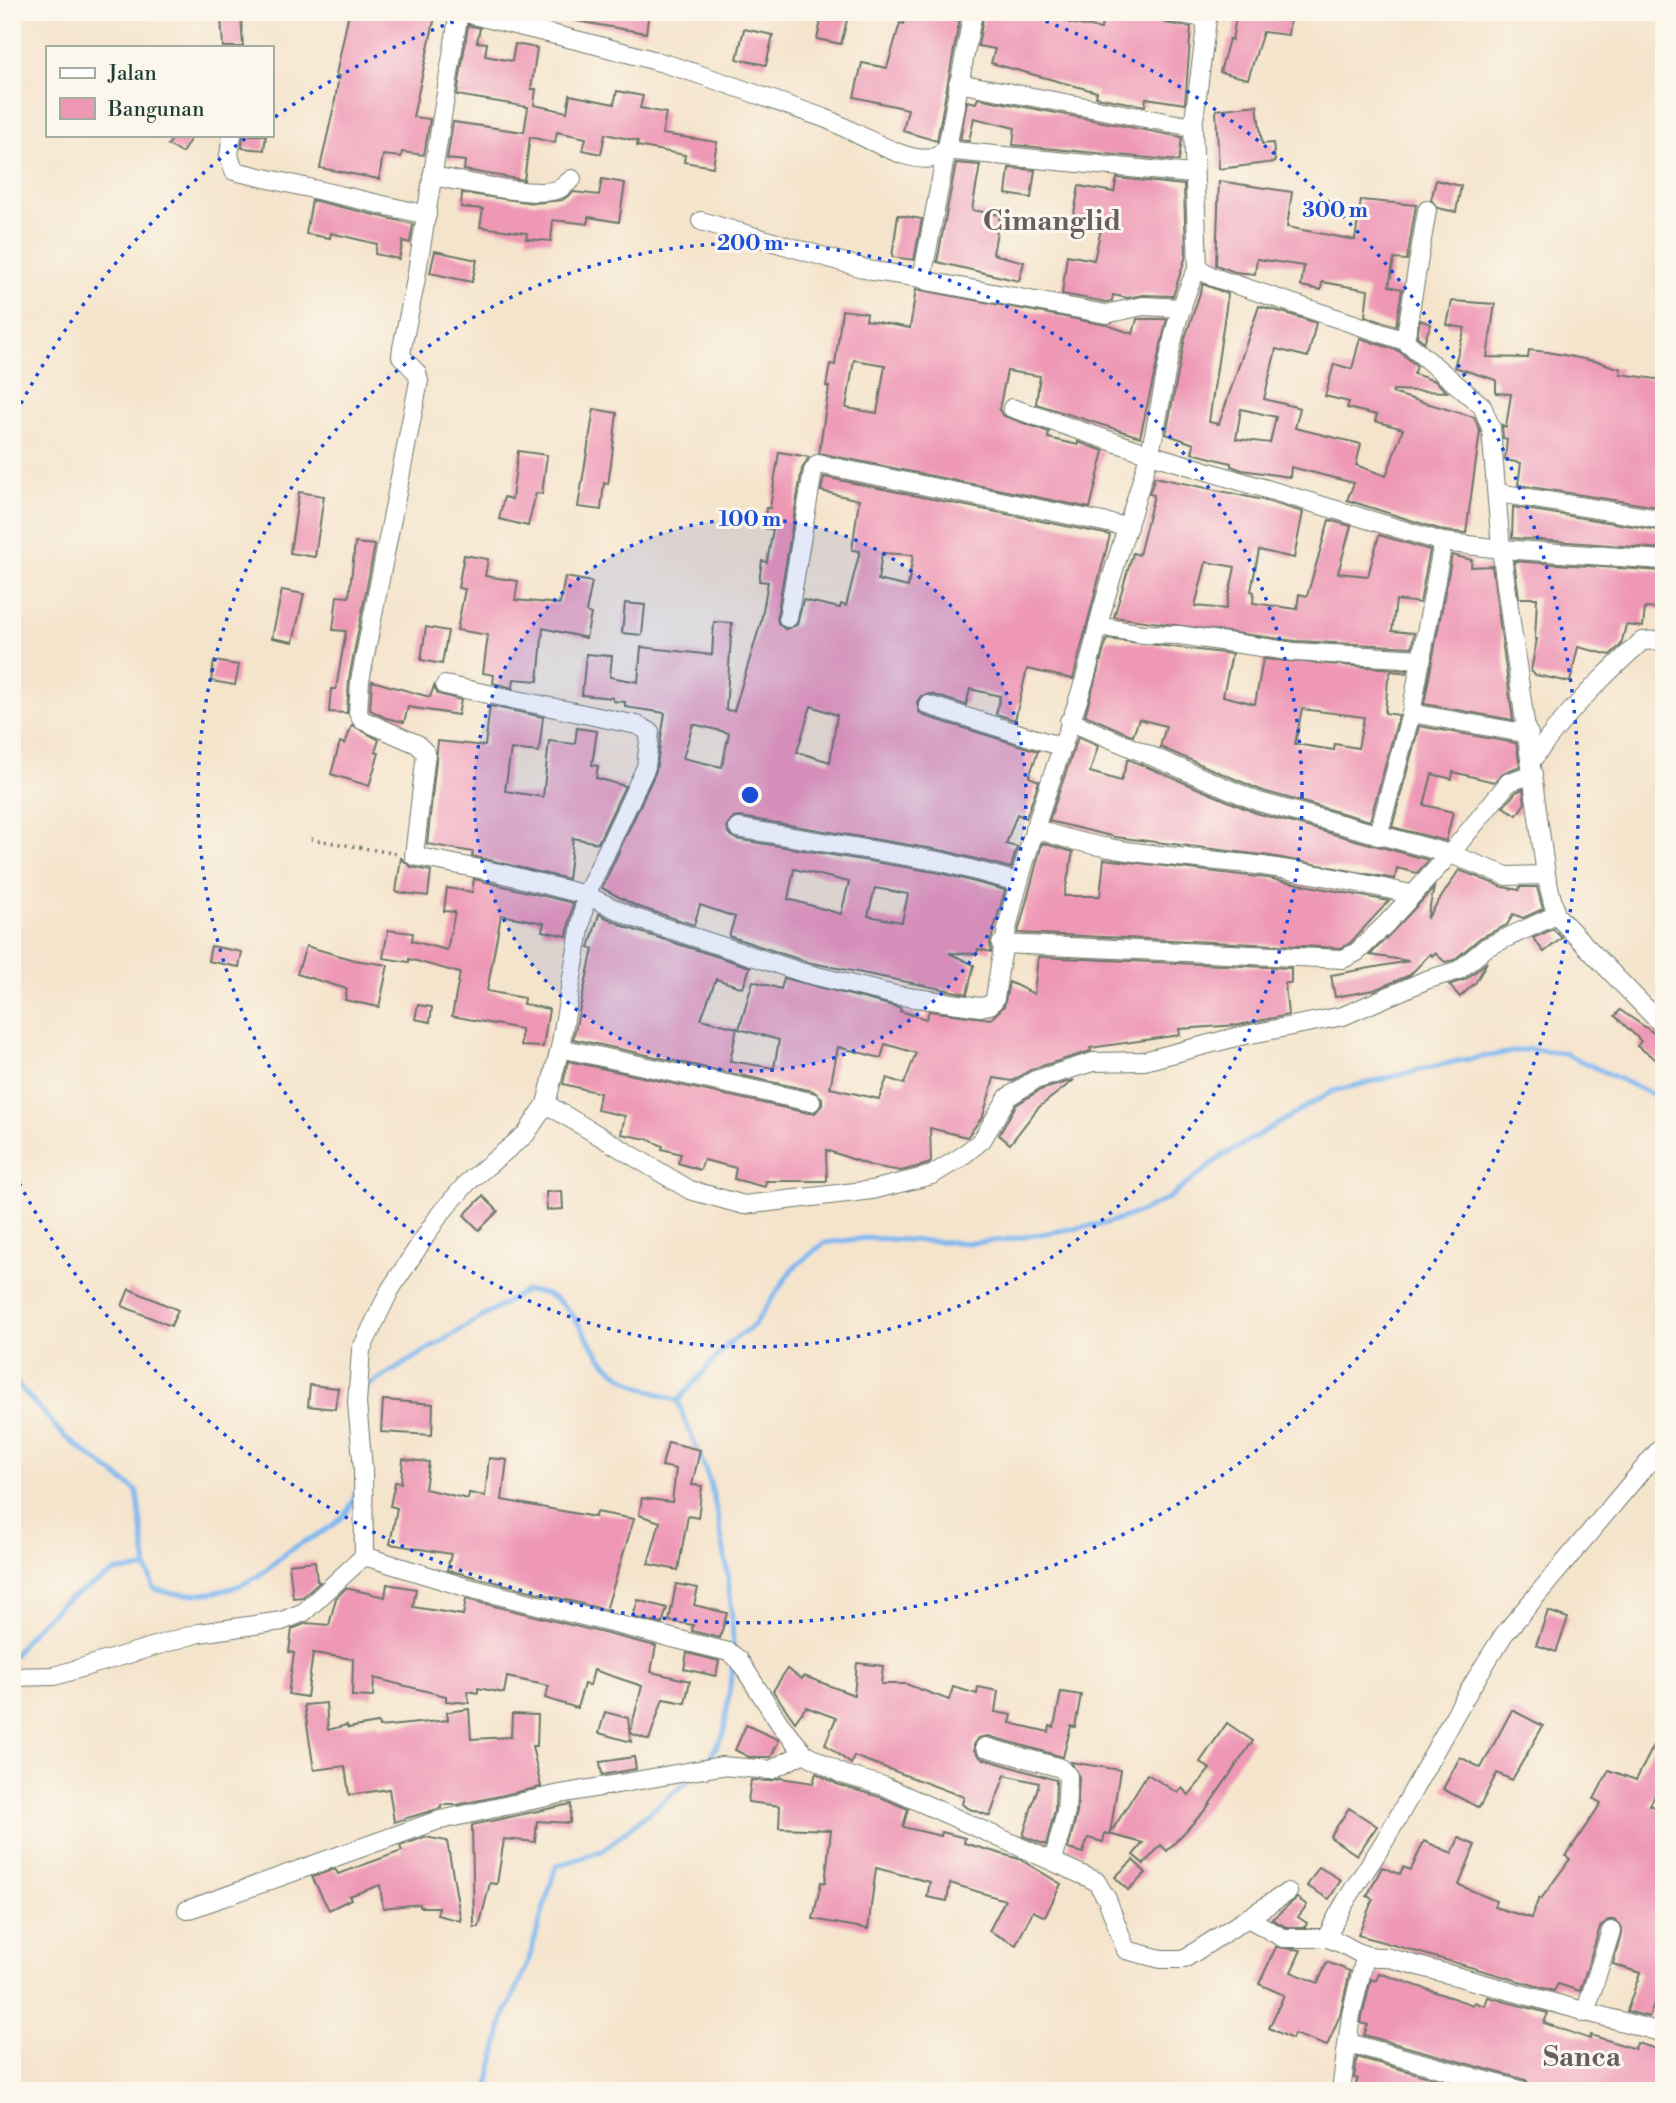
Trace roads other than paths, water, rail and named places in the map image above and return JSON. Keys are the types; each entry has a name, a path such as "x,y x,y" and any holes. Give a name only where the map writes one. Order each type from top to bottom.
{"street":[{"path":"944,150 940,157 930,161 912,159 829,120 663,63 461,12 401,356 417,373 419,381 360,681 358,713 362,720 416,744 426,753 414,856 500,873 586,895 632,917 804,973 895,995 980,1007 990,1005 995,999 1001,944 1018,882 1088,670 1098,626 1150,454 1182,308 1198,268 1193,127 1208,15 1167,12"},
{"path":"922,278 944,150 973,12"},
{"path":"958,83 1193,127"},
{"path":"232,136 229,155 234,171 427,215"},
{"path":"944,150 1194,188"},
{"path":"432,176 509,188 549,191 559,189 572,179"},
{"path":"1405,341 1427,210"},
{"path":"701,221 873,271 1106,314 1143,306 1182,308"},
{"path":"1198,268 1213,277 1405,341 1482,406 1491,428 1501,549 1548,881 1555,911 1664,1027"},
{"path":"1012,408 1150,454 1443,542 1501,549 1664,560"},
{"path":"788,618 813,471 818,464 1128,527"},
{"path":"1498,493 1664,520"},
{"path":"1378,836 1411,713 1443,542"},
{"path":"1098,626 1294,652 1422,659"},
{"path":"1001,944 1342,958 1357,953 1563,717 1642,641 1664,640"},
{"path":"12,1677 54,1676 199,1633 282,1622 304,1612 364,1556 363,1469 357,1403 361,1350 390,1290 440,1214 468,1182 526,1134 546,1104 560,1048 586,895 646,767 650,732 637,726 445,684"},
{"path":"928,705 1062,747"},
{"path":"1411,713 1531,752"},
{"path":"1069,721 1259,802 1446,853 1507,876 1548,881"},
{"path":"738,828 943,862 1018,882"},
{"path":"1034,828 1066,840 1121,852 1261,866 1347,880 1410,894"},
{"path":"546,1104 678,1184 744,1205 872,1190 932,1175 961,1157 982,1140 1008,1097 1035,1080 1093,1062 1144,1061 1236,1037 1343,1016 1426,980 1459,970 1487,947 1555,911"},
{"path":"560,1048 811,1102"},
{"path":"1327,1938 1339,1908 1370,1866 1482,1666 1519,1613 1664,1444"},
{"path":"364,1556 465,1587 729,1652 738,1660 780,1724 804,1753 842,1774 884,1786 1096,1881 1107,1899 1122,1946 1130,1953 1174,1961 1184,1959 1288,1892"},
{"path":"985,1747 1061,1768 1068,1776 1066,1812 1053,1861"},
{"path":"187,1910 436,1821 560,1794 721,1766 771,1770 804,1753"},
{"path":"1248,1918 1283,1938 1327,1938 1339,1941 1366,1958 1386,1956 1664,2033"},
{"path":"1585,2013 1611,1931"},
{"path":"1341,2091 1351,2015 1366,1958"},
{"path":"1349,2043 1523,2091"}],"waterway":[{"path":"733,1651 730,1591 716,1510 709,1479 678,1401 729,1343 754,1325 792,1269 824,1243 866,1238 971,1243 1107,1223 1140,1212 1169,1198 1221,1157 1333,1091 1457,1061 1530,1049 1564,1053 1664,1100"},
{"path":"361,1390 525,1291 542,1293 566,1307 599,1355 626,1379 678,1401"},
{"path":"12,1378 64,1436 137,1491 147,1569 154,1589 197,1594 240,1585 266,1570 295,1547 335,1524 348,1511 356,1492"},
{"path":"12,1657 34,1629 63,1602 117,1571 147,1569"},
{"path":"706,1764 724,1733 733,1661"},
{"path":"487,2091 503,2020 527,1966 556,1866 602,1851 694,1776"}],"district":[{"name":"Cimanglid","path":"1052,221"},
{"name":"Sanca","path":"1582,2057"}]}
